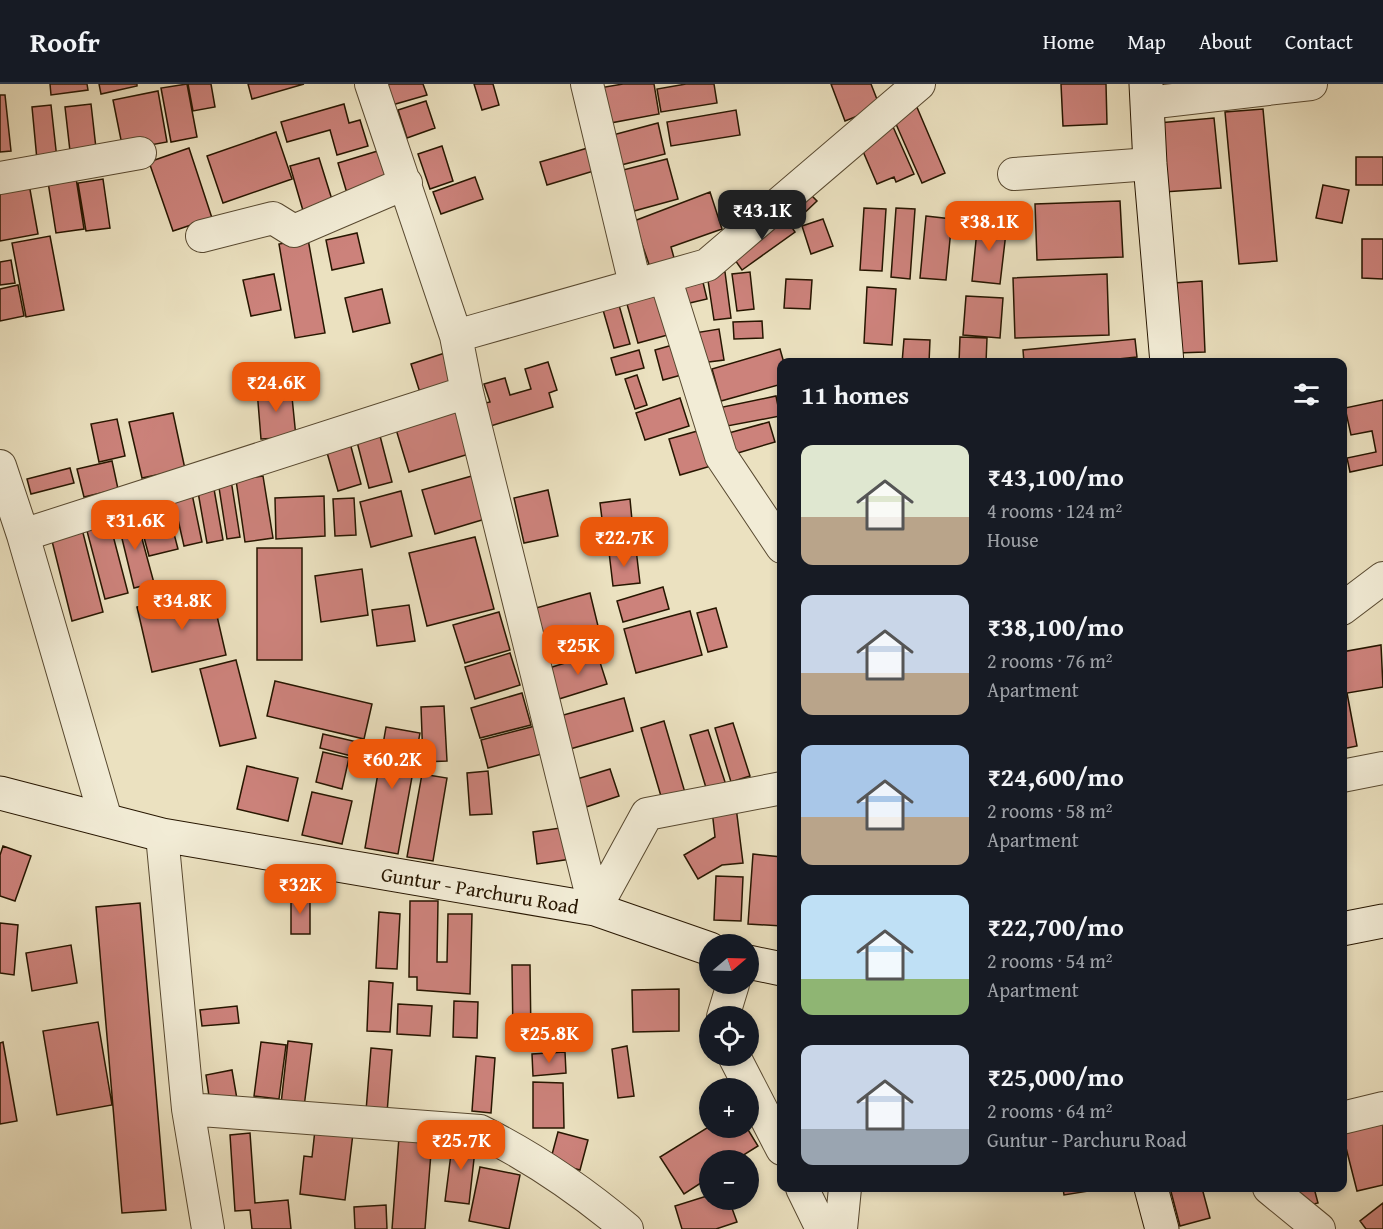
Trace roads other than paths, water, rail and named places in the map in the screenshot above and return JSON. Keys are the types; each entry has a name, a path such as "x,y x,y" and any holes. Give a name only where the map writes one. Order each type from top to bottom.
{"street":[{"path":"371,84 456,336 467,392 595,909"},
{"path":"587,84 650,280 721,456 777,540"},
{"path":"456,336 706,265 920,84"},
{"path":"1167,358 1150,164 1147,94 1311,84"},
{"path":"0,178 140,153"},
{"path":"1014,174 1150,164"},
{"path":"202,236 273,218 294,231 406,183"},
{"path":"23,535 467,392"},
{"path":"0,466 23,535 106,820"},
{"path":"1347,605 1383,578"},
{"path":"1347,775 1383,768"},
{"path":"595,909 646,814 777,789"},
{"name":"Guntur - Parchuru Road","path":"0,793 162,835 595,909 699,945"},
{"path":"162,835 188,1109 208,1229"},
{"path":"759,964 777,968"},
{"path":"739,1066 777,1139"},
{"path":"1347,1117 1383,1108"},
{"path":"188,1109 480,1131 506,1144 568,1185 627,1229"},
{"path":"804,1192 822,1229"},
{"path":"841,1229 845,1192"},
{"path":"1152,1192 1162,1229"},
{"path":"1274,1192 1319,1229"}]}
